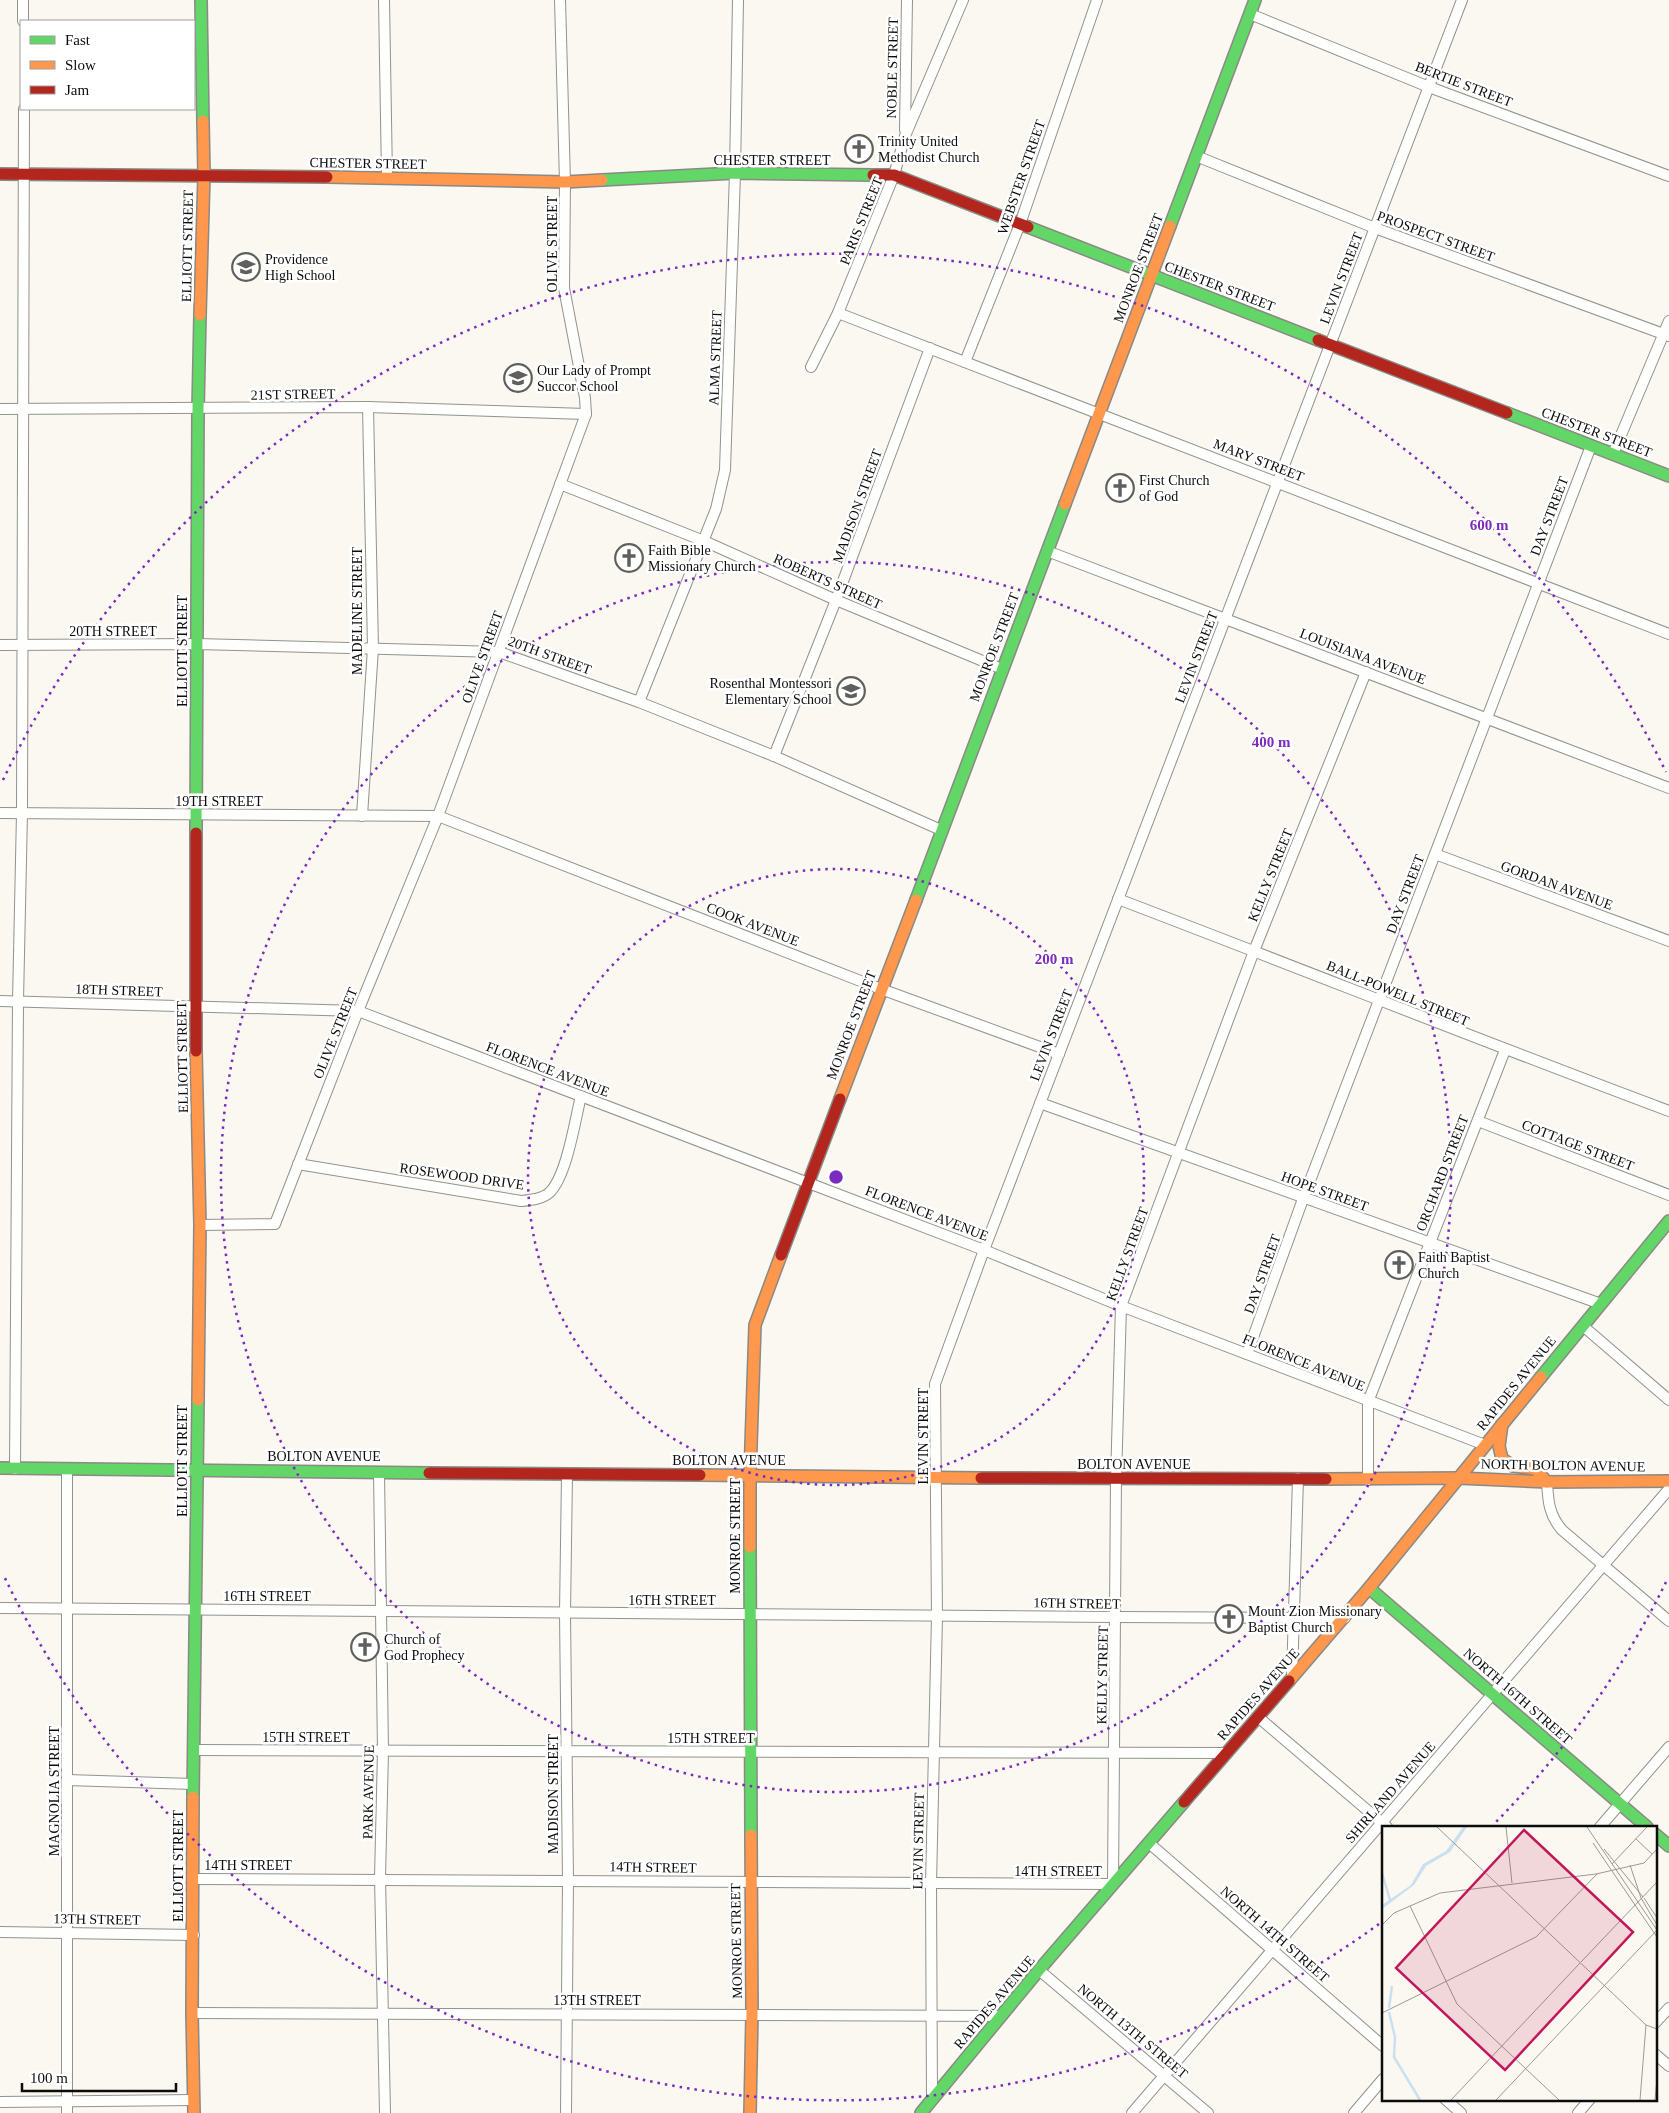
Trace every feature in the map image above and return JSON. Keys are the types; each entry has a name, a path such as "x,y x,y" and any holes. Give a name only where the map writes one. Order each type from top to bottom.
{"main road":[{"name":"ELLIOTT STREET","path":"194,2113 192,2013 194,1935 193,1784 195,1750 200,1225 195,1006 198,409 204,175 202,0"},
{"name":"MONROE STREET","path":"750,2113 752,2014 750,1882 750,1475 755,1325 1256,0"},
{"name":"CHESTER STREET","path":"0,174 204,175 566,182 735,173 894,176 1669,476"},
{"name":"RAPIDES AVENUE","path":"921,2113 1039,1970 1370,1588 1484,1445 1669,1221"},
{"path":"1502,1424 1498,1447 1506,1464 1515,1467 1535,1468 1547,1482"},
{"name":"BOLTON AVENUE","path":"0,1468 937,1478 1298,1478 1368,1480 1458,1478"},
{"name":"NORTH BOLTON AVENUE","path":"1458,1478 1547,1482 1669,1481"},
{"name":"NORTH 16TH STREET","path":"1370,1588 1646,1826"},
{"path":"1656,1835 1669,1846"}],"street":[{"path":"23,0 23,20"},
{"path":"384,0 387,178"},
{"name":"OLIVE STREET","path":"200,1225 275,1224 358,1011 438,816 586,414 585,398 564,288 566,182 560,0"},
{"name":"ALMA STREET","path":"639,702 716,509 725,470 735,173 738,0"},
{"name":"NOBLE STREET","path":"905,136 907,0"},
{"name":"PARIS STREET","path":"811,367 838,313 894,176 905,136 963,0"},
{"name":"WEBSTER STREET","path":"966,362 1020,224 1097,0"},
{"name":"LEVIN STREET","path":"932,2099 931,1884 937,1616 935,1384 984,1250 1462,0"},
{"name":"BERTIE STREET","path":"1250,14 1429,86 1669,176"},
{"path":"15,1468 18,1001 22,813 24,110"},
{"name":"PROSPECT STREET","path":"1196,156 1375,228 1666,335"},
{"name":"MARY STREET","path":"838,313 1539,582 1669,634"},
{"path":"1614,454 1666,335 1669,321"},
{"name":"MADISON STREET","path":"774,756 836,600 930,348"},
{"name":"21ST STREET","path":"0,409 368,407 586,414"},
{"name":"MADELINE STREET","path":"362,816 373,648 368,407"},
{"name":"DAY STREET","path":"1247,1354 1303,1198 1591,446"},
{"name":"ROBERTS STREET","path":"560,484 704,541 836,600 1002,669"},
{"name":"LOUISIANA AVENUE","path":"1047,551 1669,788"},
{"name":"20TH STREET","path":"0,645 197,644 499,652 639,702 774,756 941,830"},
{"name":"KELLY STREET","path":"1113,1884 1116,1479 1121,1306 1180,1153 1254,951 1366,672"},
{"name":"19TH STREET","path":"0,813 438,816"},
{"name":"COOK AVENUE","path":"438,816 881,989 1059,1054"},
{"name":"GORDAN AVENUE","path":"1435,854 1669,942"},
{"name":"BALL-POWELL STREET","path":"1118,899 1380,999 1505,1050 1669,1111"},
{"name":"18TH STREET","path":"0,1001 358,1011"},
{"name":"FLORENCE AVENUE","path":"358,1011 808,1182 984,1250 1121,1306 1484,1445"},
{"name":"ORCHARD STREET","path":"1368,1480 1368,1402 1505,1050"},
{"name":"ROSEWOOD DRIVE","path":"298,1164 521,1201 537,1199 550,1193 561,1177 581,1096"},
{"name":"HOPE STREET","path":"1040,1103 1601,1304"},
{"name":"COTTAGE STREET","path":"1478,1121 1669,1195"},
{"path":"1583,1326 1669,1400"},
{"name":"MAGNOLIA STREET","path":"67,1469 67,2113"},
{"name":"PARK AVENUE","path":"379,1472 383,1751 380,1878 385,2113"},
{"name":"MADISON STREET","path":"566,2113 568,1880 565,1612 567,1475"},
{"path":"1292,1678 1298,1478"},
{"path":"1547,1482 1549,1508 1554,1520 1562,1530 1669,1621"},
{"name":"SHIRLAND AVENUE","path":"1384,1824 1492,1694 1669,1489"},
{"name":"16TH STREET","path":"0,1608 1344,1618"},
{"path":"1258,1717 1384,1824"},
{"path":"1601,1826 1669,1747"},
{"name":"15TH STREET","path":"195,1750 1115,1754 1227,1752"},
{"path":"68,1780 193,1784"},
{"name":"SHIRLAND AVENUE","path":"1132,2113 1272,1950 1382,1826"},
{"name":"NORTH 14TH STREET","path":"1148,1844 1382,2045"},
{"name":"14TH STREET","path":"194,1878 1113,1884"},
{"name":"13TH STREET","path":"0,1932 194,1935"},
{"name":"NORTH 13TH STREET","path":"1039,1970 1208,2113"},
{"path":"1656,2022 1669,2008"},
{"name":"13TH STREET","path":"192,2013 383,2012 1001,2016"},
{"path":"1656,2055 1669,2066"},
{"path":"1354,2113 1382,2080"},
{"path":"0,2102 194,2100"},
{"path":"1446,2100 1461,2113"},
{"path":"1578,2113 1589,2100"}],"traffic: fast":[{"path":"201,0 203,121"},
{"path":"1170,226 1255,0"},
{"path":"602,180 735,173 873,175"},
{"path":"1028,227 1318,340"},
{"path":"196,833 200,315"},
{"path":"1507,413 1669,476"},
{"path":"916,900 1065,504"},
{"path":"1541,1377 1669,1221"},
{"path":"193,1797 198,1400"},
{"path":"0,1468 429,1473"},
{"path":"750,1547 751,1835"},
{"path":"1369,1588 1646,1826"},
{"path":"921,2113 1039,1970 1184,1802"},
{"path":"1656,1835 1669,1846"}],"traffic: slow":[{"path":"200,315 204,175 203,121"},
{"path":"327,177 565,182 602,180"},
{"path":"1065,504 1170,226"},
{"path":"840,1099 916,900"},
{"path":"196,1051 200,1225 198,1400"},
{"path":"750,1547 750,1475 755,1325 781,1255"},
{"path":"1289,1681 1369,1588 1541,1377"},
{"path":"1502,1424 1499,1446 1502,1459 1513,1466 1535,1469 1547,1482"},
{"path":"700,1475 981,1478"},
{"path":"1326,1479 1458,1478 1547,1482 1669,1481"},
{"path":"193,1797 192,2013 194,2113"},
{"path":"750,2113 752,2014 751,1835"}],"traffic: jam":[{"path":"0,174 327,177"},
{"path":"873,175 894,175 1028,227"},
{"path":"1318,340 1507,413"},
{"path":"196,833 196,1051"},
{"path":"781,1255 840,1099"},
{"path":"429,1473 700,1475"},
{"path":"981,1478 1326,1479"},
{"path":"1184,1802 1289,1681"}],"place":[{"name":"Trinity United Methodist Church","path":"859,149"},
{"name":"Providence High School","path":"246,267"},
{"name":"Our Lady of Prompt Succor School","path":"518,378"},
{"name":"First Church of God","path":"1120,488"},
{"name":"Faith Bible Missionary Church","path":"629,558"},
{"name":"Rosenthal Montessori Elementary School","path":"851,691"},
{"name":"Faith Baptist Church","path":"1399,1265"},
{"name":"Mount Zion Missionary Baptist Church","path":"1229,1619"},
{"name":"Church of God Prophecy","path":"365,1647"}]}
